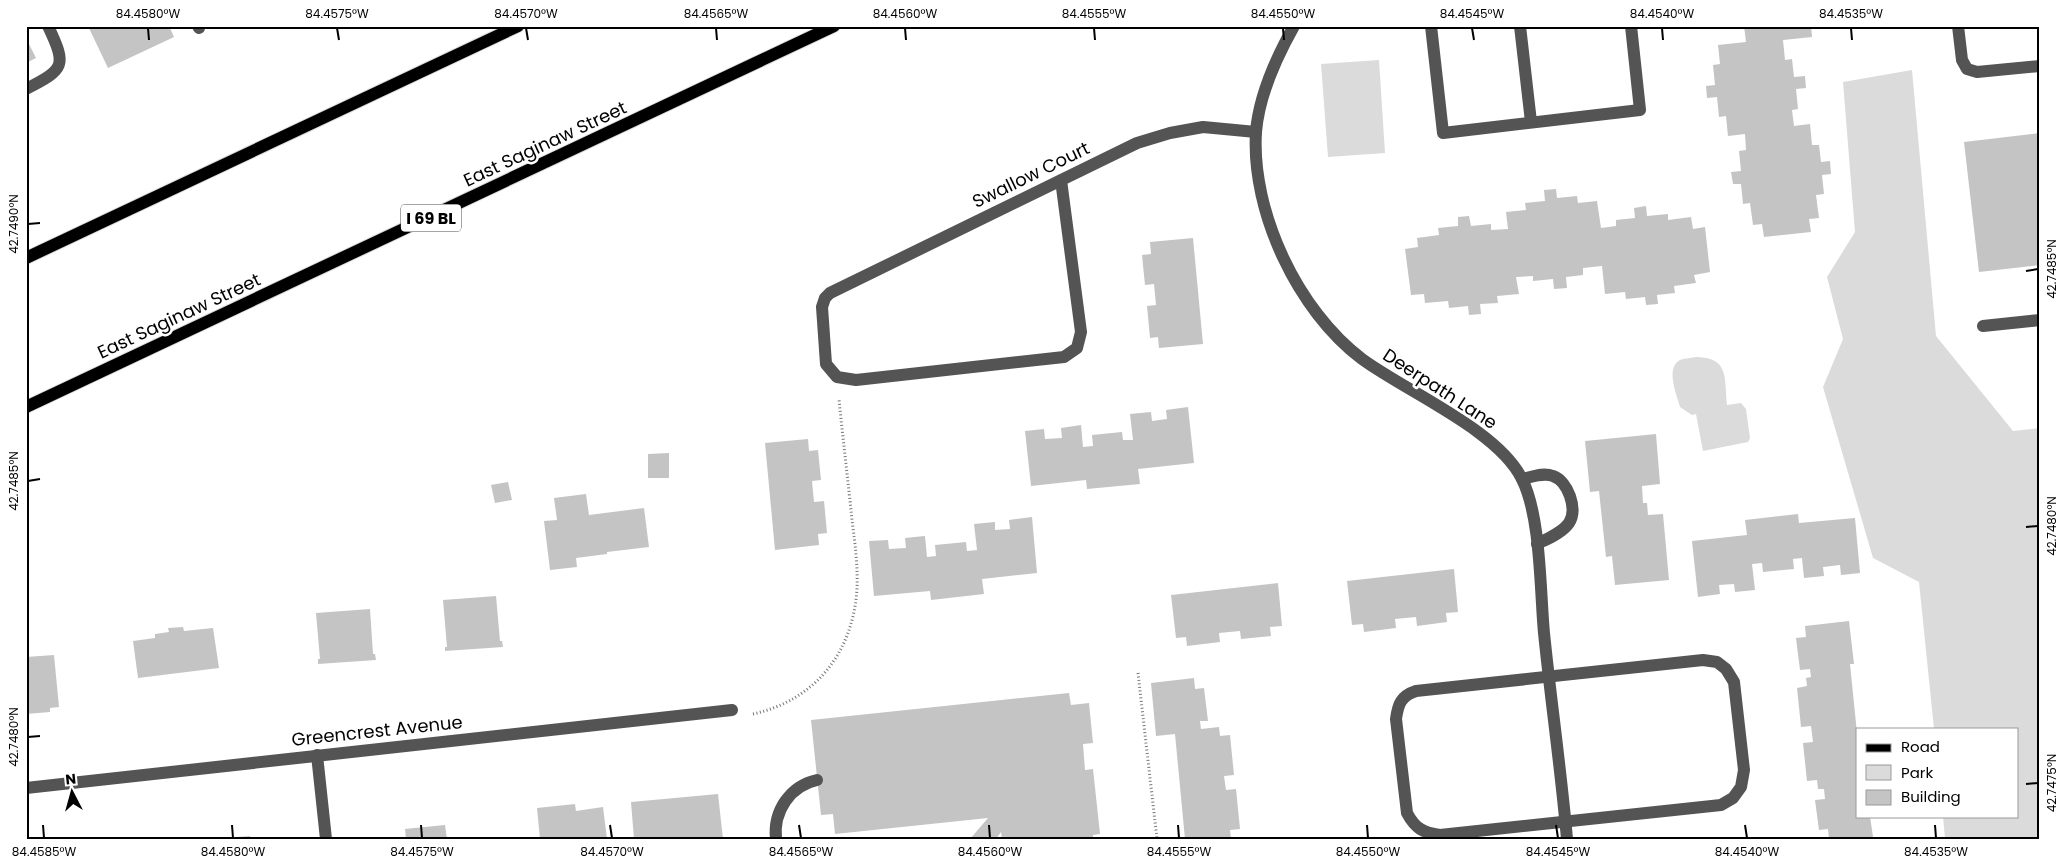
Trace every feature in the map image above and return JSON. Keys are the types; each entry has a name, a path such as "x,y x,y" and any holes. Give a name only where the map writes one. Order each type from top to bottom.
{"main road":[{"path":"26,258 518,26"},
{"name":"East Saginaw Street","path":"26,407 834,26"}],"street":[{"path":"26,89 53,76 60,63 59,51 48,26"},
{"name":"Deerpath Lane","path":"1294,26 1278,57 1265,90 1256,132 1258,175 1267,215 1280,252 1295,282 1334,335 1362,358 1476,430 1505,455 1522,479 1532,511 1567,839"},
{"path":"1431,26 1443,133 1640,110 1631,26"},
{"path":"1520,26 1531,122"},
{"path":"1958,26 1962,60 1967,69 1977,72 2040,66"},
{"name":"Swallow Court","path":"837,377 826,364 822,307 825,298 830,293 1137,143 1170,133 1203,127 1256,132"},
{"path":"837,377 856,380 1064,357 1077,348 1080,332 1061,180"},
{"path":"1983,326 2040,320"},
{"path":"1522,479 1544,474 1554,476 1562,483 1571,497 1572,512 1570,522 1563,530 1536,544"},
{"path":"1703,660 1717,662 1726,669 1734,682 1744,770 1741,787 1733,798 1721,805 1440,835 1425,833 1414,825 1407,813 1396,719 1398,705 1406,695 1416,691 1549,678 1703,660"},
{"name":"Greencrest Avenue","path":"26,788 732,710"},
{"path":"317,755 326,839"},
{"path":"776,839 777,815 784,801 798,788 817,780"}],"path":[{"path":"732,710 744,716 770,710 798,696 822,678 839,654 851,622 857,589 855,547 837,377"},
{"path":"1138,673 1156,839"}],"green space":[{"path":"1379,60 1385,153 1328,157 1321,64"},
{"path":"1912,70 1936,336 2013,431 2040,428 2040,839 1945,839 1943,818 2018,818 2018,728 1934,728 1919,582 1873,558 1823,387 1843,339 1827,277 1855,232 1843,82"},
{"path":"1686,358 1708,358 1720,366 1725,379 1727,405 1741,403 1746,409 1750,438 1748,442 1703,451 1696,414 1692,415 1680,407 1673,382 1673,369 1676,364"}],"building":[{"path":"88,26 169,26 174,37 108,68"},
{"path":"1744,26 1811,26 1812,37 1783,40 1785,60 1792,59 1794,77 1805,76 1806,88 1796,89 1798,109 1792,110 1794,126 1810,124 1812,145 1819,145 1821,162 1830,161 1831,174 1822,175 1824,194 1816,195 1819,218 1809,219 1811,232 1764,237 1762,224 1753,225 1750,203 1743,204 1741,184 1733,184 1731,172 1741,171 1739,151 1746,150 1745,134 1728,136 1726,116 1719,117 1717,97 1707,98 1706,86 1715,85 1713,65 1720,64 1718,45 1746,42"},
{"path":"26,38 36,58 26,63"},
{"path":"2040,133 2040,265 1979,272 1964,142"},
{"path":"1556,189 1557,198 1577,196 1578,203 1597,201 1601,228 1616,226 1616,220 1635,218 1634,208 1646,206 1647,216 1668,214 1668,220 1691,217 1693,229 1705,227 1710,272 1694,275 1696,283 1674,286 1675,293 1657,295 1658,304 1646,305 1645,297 1626,299 1625,292 1605,294 1602,266 1583,268 1583,275 1566,277 1567,288 1554,289 1553,279 1533,281 1533,276 1516,277 1519,294 1497,296 1498,303 1480,304 1481,314 1469,315 1468,306 1449,308 1448,301 1425,303 1424,294 1411,295 1405,249 1418,247 1417,238 1439,235 1438,228 1458,226 1458,217 1469,216 1471,226 1491,224 1491,230 1508,229 1506,212 1526,210 1525,203 1545,201 1544,190"},
{"path":"1193,238 1203,344 1159,348 1158,337 1150,338 1147,306 1156,305 1154,284 1145,285 1142,255 1151,254 1150,242"},
{"path":"1188,407 1194,463 1138,469 1140,484 1087,489 1086,480 1031,486 1025,431 1044,429 1045,439 1062,438 1061,428 1081,425 1083,447 1093,446 1092,435 1122,432 1123,440 1133,440 1130,414 1151,412 1152,421 1167,419 1166,410"},
{"path":"1656,434 1660,484 1642,486 1643,503 1647,503 1648,515 1663,514 1669,580 1615,585 1612,556 1606,557 1599,491 1590,492 1585,441"},
{"path":"808,439 809,451 818,450 821,480 812,481 814,502 824,501 827,533 818,534 819,545 775,550 765,443"},
{"path":"669,453 669,478 648,478 648,454"},
{"path":"508,482 512,500 495,503 491,485"},
{"path":"586,494 589,515 644,508 649,547 576,558 577,567 550,570 544,521 557,520 554,498"},
{"path":"1798,514 1799,523 1855,518 1860,573 1841,575 1840,565 1823,567 1824,576 1804,578 1802,558 1793,559 1794,569 1763,572 1762,563 1752,564 1755,590 1735,592 1734,584 1719,585 1720,594 1698,597 1692,541 1747,535 1745,520"},
{"path":"1032,517 1037,573 982,579 984,594 931,600 930,591 874,596 869,541 888,540 889,549 906,548 905,538 925,536 927,557 936,556 935,545 966,542 967,551 977,550 974,524 995,522 995,530 1010,529 1009,520"},
{"path":"1454,569 1458,612 1446,613 1447,622 1417,626 1416,617 1395,619 1396,628 1364,632 1363,624 1352,625 1347,581"},
{"path":"1278,583 1282,626 1270,627 1271,636 1241,639 1240,631 1219,633 1220,642 1187,646 1186,637 1176,638 1171,595"},
{"path":"496,596 500,641 502,641 503,647 445,651 445,647 447,647 443,600"},
{"path":"370,609 373,654 375,654 376,660 318,664 318,659 320,659 316,613"},
{"path":"1849,621 1854,664 1850,664 1856,728 1856,818 1870,818 1873,837 1829,839 1828,829 1819,830 1815,800 1825,799 1824,789 1818,789 1817,780 1807,781 1803,743 1813,742 1811,726 1801,727 1797,688 1807,686 1806,678 1811,677 1810,669 1800,670 1796,638 1806,637 1805,626"},
{"path":"183,627 184,631 213,628 219,668 138,678 133,641 155,638 155,634 169,632 168,628"},
{"path":"54,655 59,707 50,708 50,712 26,714 26,657"},
{"path":"1194,678 1195,689 1204,688 1208,721 1200,721 1201,729 1219,727 1220,736 1230,735 1234,775 1224,776 1226,790 1236,789 1240,829 1230,830 1231,839 1185,839 1175,734 1156,736 1151,683"},
{"path":"1069,693 1071,705 1089,703 1093,743 1083,744 1085,770 1093,769 1100,834 1093,835 1093,839 1002,839 1001,832 996,839 970,839 988,818 835,834 833,814 821,815 811,720"},
{"path":"718,794 723,839 634,839 631,802"},
{"path":"575,804 576,811 603,807 607,839 540,839 537,808"},
{"path":"445,825 447,839 406,839 405,829"},
{"path":"250,836 251,839 238,839 238,837"}]}
